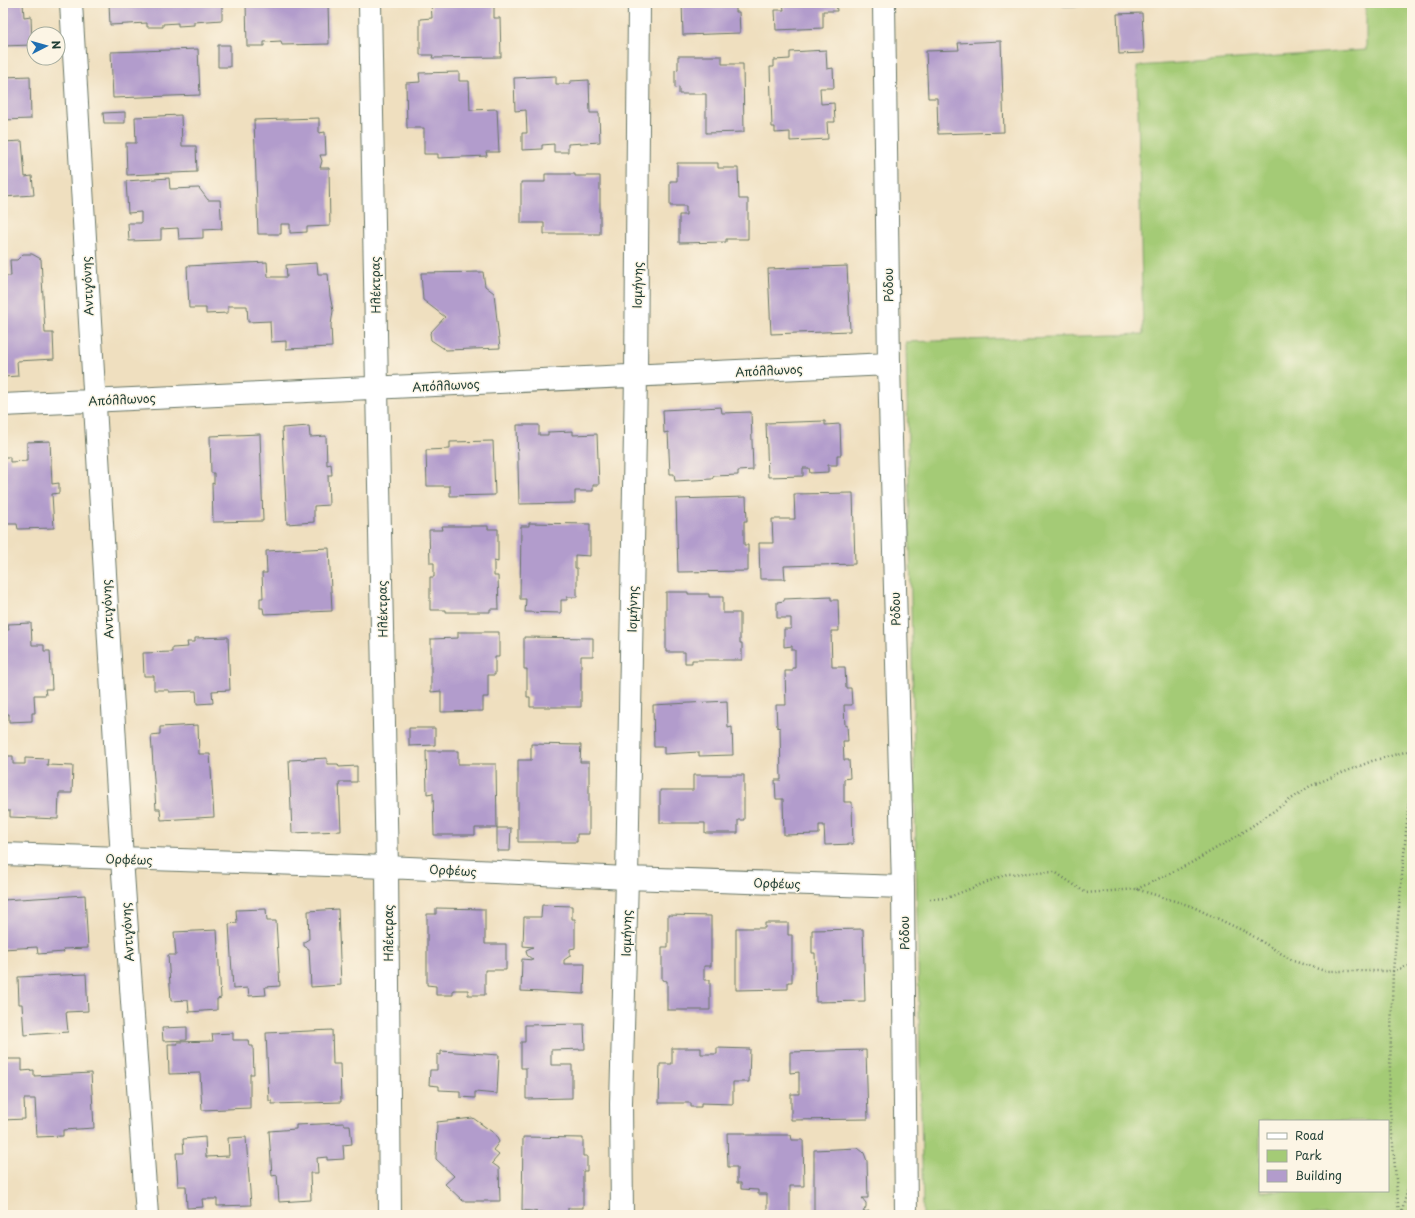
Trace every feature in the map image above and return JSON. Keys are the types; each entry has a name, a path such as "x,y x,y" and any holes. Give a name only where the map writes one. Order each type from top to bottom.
{"street":[{"name":"Αντιγόνης","path":"70,3 122,859 147,1215"},
{"name":"Ηλέκτρας","path":"370,3 387,867 390,1215"},
{"name":"Ισμήνης","path":"622,1215 621,1104 627,878 636,376 639,3"},
{"name":"Ρόδου","path":"884,3 889,364 903,887 906,1215"},
{"name":"Απόλλωνος","path":"3,405 889,364"},
{"name":"Ορφέως","path":"3,854 903,887"}],"path":[{"path":"903,887 922,900 947,898 1007,874 1055,872 1086,893 1136,889 1189,864 1239,835 1310,786 1372,761 1412,750"},
{"path":"1400,1215 1389,1099 1393,971 1410,790 1412,786"},
{"path":"1136,889 1191,906 1248,933 1293,961 1325,971 1393,971 1412,965"},
{"path":"1400,1215 1412,1173"}],"green space":[{"path":"1366,3 1412,3 1412,1215 923,1215 906,342 1143,334 1137,66 1366,50"}],"water":[{"path":"1063,3 1103,3 1103,5 1063,6"}],"building":[{"path":"3,3 23,3 24,17 31,16 31,26 26,26 26,45 3,46"},
{"path":"109,3 222,3 222,20 194,22 194,25 178,26 178,23 163,24 163,27 147,27 147,23 110,25"},
{"path":"246,3 328,3 329,44 282,45 281,41 264,42 264,46 247,46"},
{"path":"431,3 494,3 494,18 500,18 501,57 432,58 433,55 420,55 420,19 432,18"},
{"path":"682,3 736,3 736,12 739,12 740,33 683,35"},
{"path":"783,3 836,3 837,11 823,11 823,28 776,30 775,10 784,10"},
{"path":"1142,13 1144,53 1119,54 1117,14"},
{"path":"1001,41 1004,132 938,134 937,98 928,98 926,51 959,50 958,43"},
{"path":"218,45 230,45 230,67 218,67"},
{"path":"198,49 200,95 113,98 111,52"},
{"path":"826,50 827,69 833,68 834,88 820,88 821,104 834,103 835,122 827,122 828,139 790,141 790,132 775,133 775,127 772,127 770,67 774,67 774,60 790,59 790,52"},
{"path":"678,56 722,56 722,64 743,64 744,132 706,133 706,94 679,94 679,87 675,88 675,70 678,69"},
{"path":"459,72 459,81 469,81 470,110 497,109 499,152 486,152 487,156 438,158 438,154 424,154 424,128 407,128 406,83 420,82 419,73"},
{"path":"30,76 31,119 3,120 3,77"},
{"path":"556,76 556,84 570,84 570,81 589,80 590,113 599,113 600,142 568,144 568,152 554,152 554,144 542,145 542,149 522,150 522,133 527,133 526,110 515,111 514,78"},
{"path":"125,112 125,123 104,123 103,113"},
{"path":"181,115 182,146 196,146 197,172 127,175 126,143 136,143 135,117"},
{"path":"319,118 319,133 325,132 326,155 320,155 322,161 320,168 329,168 330,226 307,227 307,232 290,233 290,224 281,224 281,234 258,234 254,120"},
{"path":"22,141 25,177 32,176 34,195 3,197 3,142"},
{"path":"677,163 718,163 718,168 738,168 739,199 748,199 748,239 726,239 726,242 679,243 679,215 686,215 686,206 670,206 670,181 677,181"},
{"path":"545,174 600,176 600,234 544,234 544,223 521,223 521,182 545,182"},
{"path":"169,178 170,189 199,188 208,200 220,200 222,229 203,230 203,238 179,239 178,228 161,229 161,240 129,241 128,223 141,223 141,212 128,213 126,181"},
{"path":"23,254 32,254 41,259 45,333 53,333 54,359 17,361 18,376 3,377 3,276 11,276 10,260 17,260"},
{"path":"267,262 268,277 287,277 286,265 317,263 318,274 328,274 333,311 331,325 332,347 286,349 286,341 271,342 270,321 248,322 247,306 228,306 228,313 206,314 206,308 189,308 187,266"},
{"path":"847,266 850,331 771,334 768,269"},
{"path":"483,272 485,286 494,293 500,348 446,350 431,340 430,333 445,317 423,300 421,273"},
{"path":"721,407 722,413 751,412 753,470 738,471 738,475 714,476 712,479 675,481 674,474 670,474 668,432 664,433 663,410"},
{"path":"825,421 825,425 840,424 841,455 837,455 837,465 828,465 828,472 810,473 809,468 803,468 803,476 768,477 766,423"},
{"path":"517,425 539,425 539,435 548,435 548,432 573,431 573,435 597,434 599,485 593,485 593,491 575,491 575,503 519,504"},
{"path":"309,426 310,437 326,436 327,465 331,464 332,475 328,475 329,505 314,506 314,522 287,524 282,428"},
{"path":"260,434 263,521 213,522 212,483 214,484 214,473 211,473 210,436"},
{"path":"50,441 52,484 59,483 59,493 52,494 54,528 18,529 17,524 3,524 3,457 10,457 10,462 27,461 27,442"},
{"path":"493,441 495,495 450,496 450,486 427,486 426,450 450,449 450,442"},
{"path":"853,493 855,564 784,566 785,579 760,579 759,543 773,543 772,519 795,519 794,494"},
{"path":"746,497 747,521 744,521 744,545 748,545 748,571 678,572 676,499"},
{"path":"529,523 590,524 590,556 575,555 575,568 577,568 577,597 567,597 567,600 561,600 561,613 525,612 526,599 520,599 521,526 529,526"},
{"path":"442,526 488,526 488,529 498,529 498,562 494,561 494,576 498,576 499,609 490,609 490,612 446,612 446,610 430,610 430,577 434,577 434,563 430,563 429,530 443,530"},
{"path":"329,548 332,611 264,614 263,608 260,608 260,598 263,598 262,573 267,573 266,551"},
{"path":"666,592 688,592 688,594 709,594 709,597 723,597 723,613 740,613 740,643 742,643 742,660 692,660 692,663 685,663 685,652 666,652"},
{"path":"831,597 831,600 838,600 839,631 831,631 832,667 845,667 846,688 851,688 852,705 844,705 845,726 847,725 848,741 843,741 844,760 849,760 850,778 844,779 844,802 852,802 853,844 825,845 824,825 819,825 819,834 784,835 783,799 776,799 775,780 781,780 780,728 777,727 776,705 786,705 785,671 792,671 792,668 795,668 795,650 792,650 792,646 784,647 784,629 791,629 791,618 777,618 777,602 784,601 784,599"},
{"path":"31,623 32,645 44,645 44,651 50,651 52,689 45,689 46,695 34,695 35,713 32,713 32,721 9,722 9,714 3,714 3,630 9,630 8,624"},
{"path":"458,632 499,632 499,657 495,657 495,675 488,675 488,697 483,697 483,711 441,712 441,691 431,692 431,639 458,638"},
{"path":"228,637 230,690 212,691 213,703 197,704 196,691 169,692 169,690 154,690 154,676 144,676 143,653 172,652 172,648 188,647 187,642 195,642 195,638"},
{"path":"524,637 593,638 593,656 581,656 581,707 530,707 530,697 527,697 527,669 524,669"},
{"path":"727,701 728,728 732,727 733,755 699,756 699,752 664,754 664,747 654,747 653,705"},
{"path":"198,725 199,754 210,754 214,817 161,820 160,809 156,809 151,735 160,734 160,727"},
{"path":"409,728 435,728 435,745 409,746"},
{"path":"531,744 581,745 580,762 589,762 589,834 577,834 577,842 518,842 518,760 531,760"},
{"path":"426,751 458,751 458,764 496,764 497,828 475,828 475,835 434,835 433,793 427,794"},
{"path":"3,756 13,756 13,764 25,764 25,758 48,759 47,765 73,766 72,793 59,793 58,819 10,817 10,811 3,811"},
{"path":"327,758 327,764 338,764 339,767 357,766 357,782 339,782 341,831 292,833 289,760"},
{"path":"693,775 744,775 744,820 738,820 738,833 705,833 705,823 660,823 660,790 693,790"},
{"path":"497,828 511,828 510,851 497,851"},
{"path":"85,895 88,948 63,949 64,952 38,954 37,947 3,949 3,900"},
{"path":"542,905 572,906 572,919 575,919 575,948 570,949 570,956 564,960 564,964 585,964 584,994 521,991 522,959 533,960 527,955 526,950 533,947 523,946 524,917 541,917"},
{"path":"436,908 485,909 485,944 506,944 506,970 485,970 485,995 468,995 468,990 453,990 453,995 436,995 436,986 427,985 427,914 436,914"},
{"path":"266,909 267,921 276,921 280,986 265,987 266,995 249,996 248,988 233,989 229,924 237,923 236,910"},
{"path":"338,909 341,985 311,987 309,949 304,946 304,942 309,939 308,911"},
{"path":"668,915 711,916 711,966 704,966 704,980 710,980 710,1010 667,1010 667,981 662,980 662,947 668,947"},
{"path":"765,923 788,923 788,935 792,935 792,982 788,982 788,989 736,990 736,928 765,928"},
{"path":"863,929 865,1001 816,1002 815,953 812,953 812,930"},
{"path":"217,930 221,998 217,999 217,1010 189,1012 188,1000 171,1001 168,955 176,955 174,932"},
{"path":"86,974 88,1011 66,1012 68,1032 24,1035 22,1004 19,1004 18,977"},
{"path":"584,1024 585,1049 551,1050 551,1065 572,1065 572,1098 526,1099 526,1068 521,1068 521,1042 525,1042 525,1025"},
{"path":"187,1027 187,1040 163,1041 162,1028"},
{"path":"332,1030 333,1064 340,1064 341,1102 272,1104 272,1101 269,1101 266,1033"},
{"path":"233,1033 233,1040 248,1040 249,1046 253,1046 254,1074 250,1074 250,1108 202,1110 200,1073 169,1074 168,1044 178,1044 177,1042 213,1041 212,1034"},
{"path":"672,1048 701,1048 701,1054 717,1054 717,1048 750,1049 749,1082 733,1082 733,1104 701,1103 701,1107 691,1107 691,1103 659,1103 660,1064 672,1064"},
{"path":"866,1050 868,1119 791,1120 791,1094 799,1094 799,1072 790,1073 790,1052"},
{"path":"441,1051 499,1055 497,1094 475,1092 475,1098 460,1097 460,1091 439,1090 439,1086 429,1085 430,1070 437,1070 437,1054 441,1055"},
{"path":"3,1059 22,1059 22,1071 34,1070 34,1076 91,1073 94,1128 63,1130 63,1136 37,1137 35,1099 24,1099 25,1119 3,1120"},
{"path":"473,1118 495,1134 499,1142 493,1150 499,1155 492,1163 499,1168 500,1201 463,1201 445,1184 454,1176 436,1159 437,1122"},
{"path":"344,1123 344,1125 350,1125 352,1144 343,1145 344,1159 327,1160 327,1157 317,1158 318,1173 310,1173 311,1200 279,1202 277,1175 272,1176 269,1131 296,1129 296,1125"},
{"path":"727,1133 746,1133 746,1135 791,1135 792,1140 803,1140 804,1186 790,1186 790,1215 767,1215 767,1194 758,1194 758,1190 741,1189 741,1183 737,1183 737,1167 728,1167"},
{"path":"205,1137 206,1157 229,1156 228,1138 246,1137 251,1205 217,1206 217,1199 202,1199 203,1207 187,1208 186,1186 178,1186 176,1153 184,1153 183,1139"},
{"path":"523,1137 583,1138 583,1156 587,1156 587,1171 583,1171 583,1208 568,1208 568,1215 522,1210"},
{"path":"858,1148 864,1153 867,1161 868,1198 862,1198 866,1203 866,1207 863,1212 869,1211 869,1215 814,1215 814,1150"}]}
